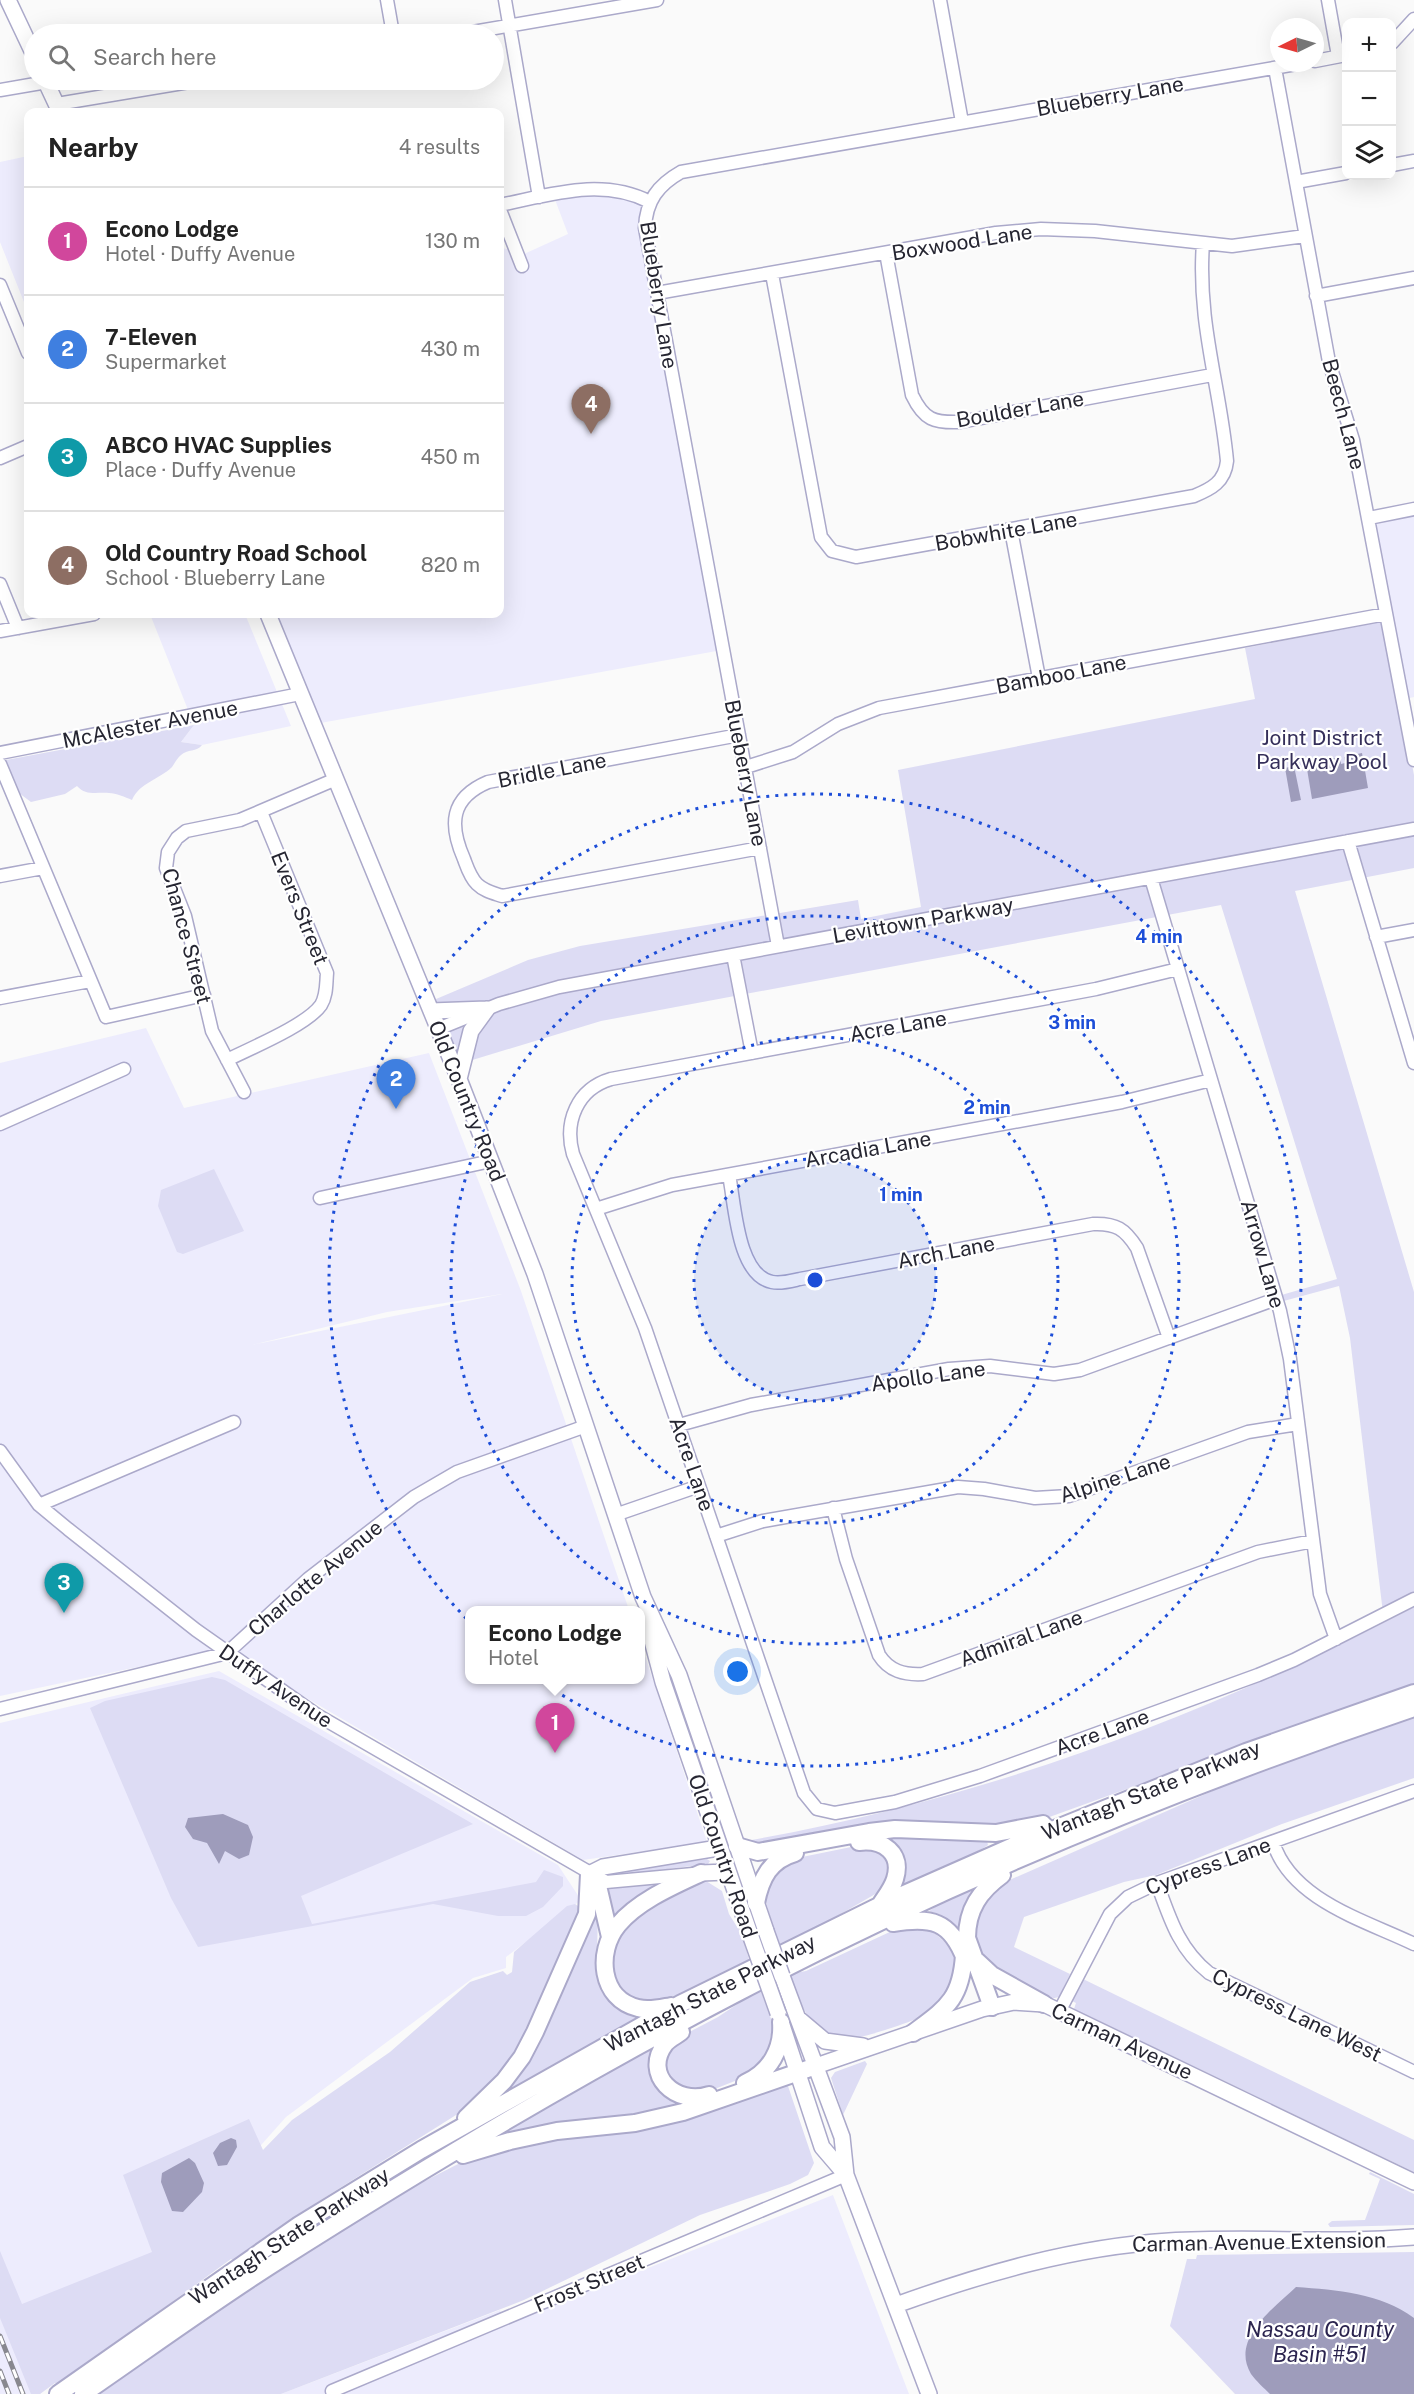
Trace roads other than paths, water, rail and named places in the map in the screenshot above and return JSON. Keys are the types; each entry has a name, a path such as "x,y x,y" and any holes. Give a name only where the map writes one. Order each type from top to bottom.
{"highway":[{"name":"Wantagh State Parkway","path":"62,2391 299,2225 421,2150 448,2137 681,2004 879,1906 1091,1813 1257,1748 1414,1693"},
{"name":"Wantagh State Parkway","path":"83,2394 273,2264 436,2163 739,1992 872,1926 1021,1860 1206,1783 1414,1708"},
{"path":"737,1846 749,1851 767,1851 895,1830 996,1833 1091,1813"},
{"path":"756,1903 766,1873 783,1856 878,1841 889,1849 896,1864 894,1883 879,1906"},
{"path":"987,2008 969,1957 967,1928 974,1904 988,1885 1021,1860"},
{"path":"681,2004 655,2010 638,2008 617,1996 607,1981 604,1963 610,1937 618,1925 671,1887 701,1873"},
{"path":"589,1874 599,1890 610,1937"},
{"path":"448,2137 504,2081 522,2057 578,1941 588,1914 589,1874"},
{"path":"872,1926 918,1919 944,1927 954,1936 969,1957 992,1975 1044,2004"},
{"path":"913,2032 950,2004 969,1957"},
{"path":"739,1992 666,2043 661,2052 659,2071 664,2084 675,2094 690,2099 702,2098 759,2075 772,2062 787,2015"},
{"path":"436,2163 522,2138 557,2131 634,2123 683,2112 816,2066"}],"main road":[{"path":"8,0 24,34"},
{"path":"50,90 59,108"},
{"name":"Old Country Road","path":"270,618 459,1079 535,1274 643,1597 680,1675 756,1903 758,1934"},
{"path":"431,1011 487,1009"},
{"path":"459,1079 471,1031 487,1009"},
{"name":"Old Country Road","path":"643,1597 645,1606"},
{"name":"Old Country Road","path":"645,1607 653,1648 718,1848 758,1934 787,2015 798,2072 822,2146 846,2175"},
{"path":"589,1874 603,1867 718,1848"},
{"name":"Duffy Avenue","path":"701,1873 728,1872"},
{"name":"Carman Avenue","path":"816,2066 987,2008 1014,2002 1044,2004 1414,2182"},
{"path":"787,2015 825,2041 849,2046 872,2046"},
{"name":"Old Country Road","path":"787,2015 816,2066 842,2138 846,2175 929,2394"},
{"name":"Carman Avenue Extension","path":"896,2305 995,2270 1109,2247 1175,2241 1374,2241 1414,2237"}],"street":[{"path":"387,0 391,24"},
{"path":"505,0 539,197"},
{"path":"504,27 657,0"},
{"path":"940,0 962,122"},
{"path":"1324,59 1342,56 1328,0"},
{"path":"1396,39 1414,20"},
{"name":"Blueberry Lane","path":"778,946 645,228 645,214 650,202 666,181 681,172 1270,69"},
{"name":"Beech Lane","path":"1276,72 1329,362 1353,440 1414,760"},
{"path":"0,90 24,85"},
{"path":"59,108 150,90"},
{"path":"1396,164 1414,161"},
{"path":"1296,182 1342,174"},
{"path":"504,204 599,188 623,191 650,202"},
{"path":"504,220 522,266"},
{"name":"Boxwood Lane","path":"657,293 996,233 1041,229 1095,231 1232,246 1305,236"},
{"name":"Bobwhite Lane","path":"772,274 817,521 826,544 838,554 866,557 1194,496 1211,489 1223,476 1227,461 1202,300 1203,243"},
{"name":"Boulder Lane","path":"886,253 912,396 924,415 939,423 960,422 1212,375"},
{"path":"1316,296 1414,278"},
{"path":"0,285 24,343"},
{"path":"0,458 24,448"},
{"path":"1369,518 1414,509"},
{"path":"1011,530 1040,678"},
{"path":"0,584 18,628"},
{"name":"Bamboo Lane","path":"746,767 793,752 838,724 879,708 1386,614"},
{"path":"0,631 72,618"},
{"name":"McAlester Avenue","path":"0,753 300,694"},
{"name":"Bridle Lane","path":"739,735 488,782 475,788 465,797 456,814 454,831 476,883 486,891 502,896 760,848"},
{"path":"0,764 106,1017 204,996"},
{"name":"Chance Street","path":"244,1092 212,1031 185,916 166,868 168,852 177,838 186,831 240,820 336,779"},
{"name":"Evers Street","path":"227,1060 310,1017 321,1004 326,991 327,973 261,812"},
{"name":"Levittown Parkway","path":"438,1029 487,1009 560,987 1414,829"},
{"path":"1348,841 1414,1063"},
{"path":"0,876 43,868"},
{"name":"Arrow Lane","path":"1150,878 1276,1299 1290,1359 1320,1594 1336,1639"},
{"path":"1376,937 1414,930"},
{"path":"733,955 752,1053"},
{"name":"Acre Lane","path":"1178,969 1096,989 611,1079 586,1093 571,1118 570,1143 645,1328 804,1793 817,1809 827,1812 843,1812 940,1790 1258,1675 1414,1599"},
{"path":"0,998 90,981"},
{"path":"0,1124 124,1069"},
{"name":"Arcadia Lane","path":"596,1209 672,1185 1122,1102 1211,1080"},
{"path":"320,1198 491,1161"},
{"name":"Arch Lane","path":"729,1175 744,1253 757,1275 771,1282 800,1279 1093,1224 1117,1226 1128,1235 1137,1248 1169,1338"},
{"name":"Apollo Lane","path":"679,1425 751,1406 950,1369 990,1366 1034,1373 1065,1373 1276,1299"},
{"path":"39,1505 234,1422"},
{"name":"Alpine Lane","path":"717,1536 763,1521 958,1487 984,1488 1035,1498 1069,1496 1248,1432 1298,1424"},
{"name":"Charlotte Avenue","path":"0,1709 227,1653 308,1579 414,1497 457,1472 586,1426"},
{"name":"Duffy Avenue","path":"0,1451 39,1505 227,1653 317,1715 589,1874 606,1881 701,1873"},
{"path":"615,1515 699,1486"},
{"name":"Admiral Lane","path":"833,1508 846,1559 879,1655 890,1668 913,1674 923,1674 1258,1552 1313,1541"},
{"name":"Cypress Lane","path":"1060,2010 1110,1914 1128,1897 1157,1883 1414,1791"},
{"path":"1273,1842 1287,1871 1304,1888 1414,1944"},
{"name":"Cypress Lane West","path":"1157,1883 1180,1942 1194,1961 1209,1973 1414,2072"},
{"name":"Frost Street","path":"332,2393 846,2175"}],"water":[{"path":"1362,753 1368,788 1312,799 1306,763 1340,757 1341,764 1345,763 1344,757"},
{"path":"1294,766 1301,800 1291,802 1285,768"},
{"path":"223,1814 248,1825 253,1837 249,1855 239,1859 225,1851 219,1864 207,1843 193,1839 185,1827 188,1818"},
{"path":"231,2138 236,2140 237,2147 227,2165 218,2166 213,2153 220,2143"},
{"path":"189,2158 195,2163 204,2183 202,2192 183,2212 172,2211 161,2182 162,2173"},
{"name":"Nassau County Basin #51","path":"1296,2287 1358,2294 1387,2303 1414,2318 1414,2394 1270,2394 1251,2374 1246,2361 1246,2349 1257,2325"}],"railway":[{"path":"0,2336 23,2394"},
{"path":"0,2371 9,2394"}],"place":[{"name":"Old Country Road School","path":"591,434"},
{"name":"7-Eleven","path":"396,1109"},
{"name":"ABCO HVAC Supplies","path":"64,1613"},
{"name":"Econo Lodge","path":"555,1753"}],"park label":[{"name":"Joint District Parkway Pool","path":"1322,749"}]}
